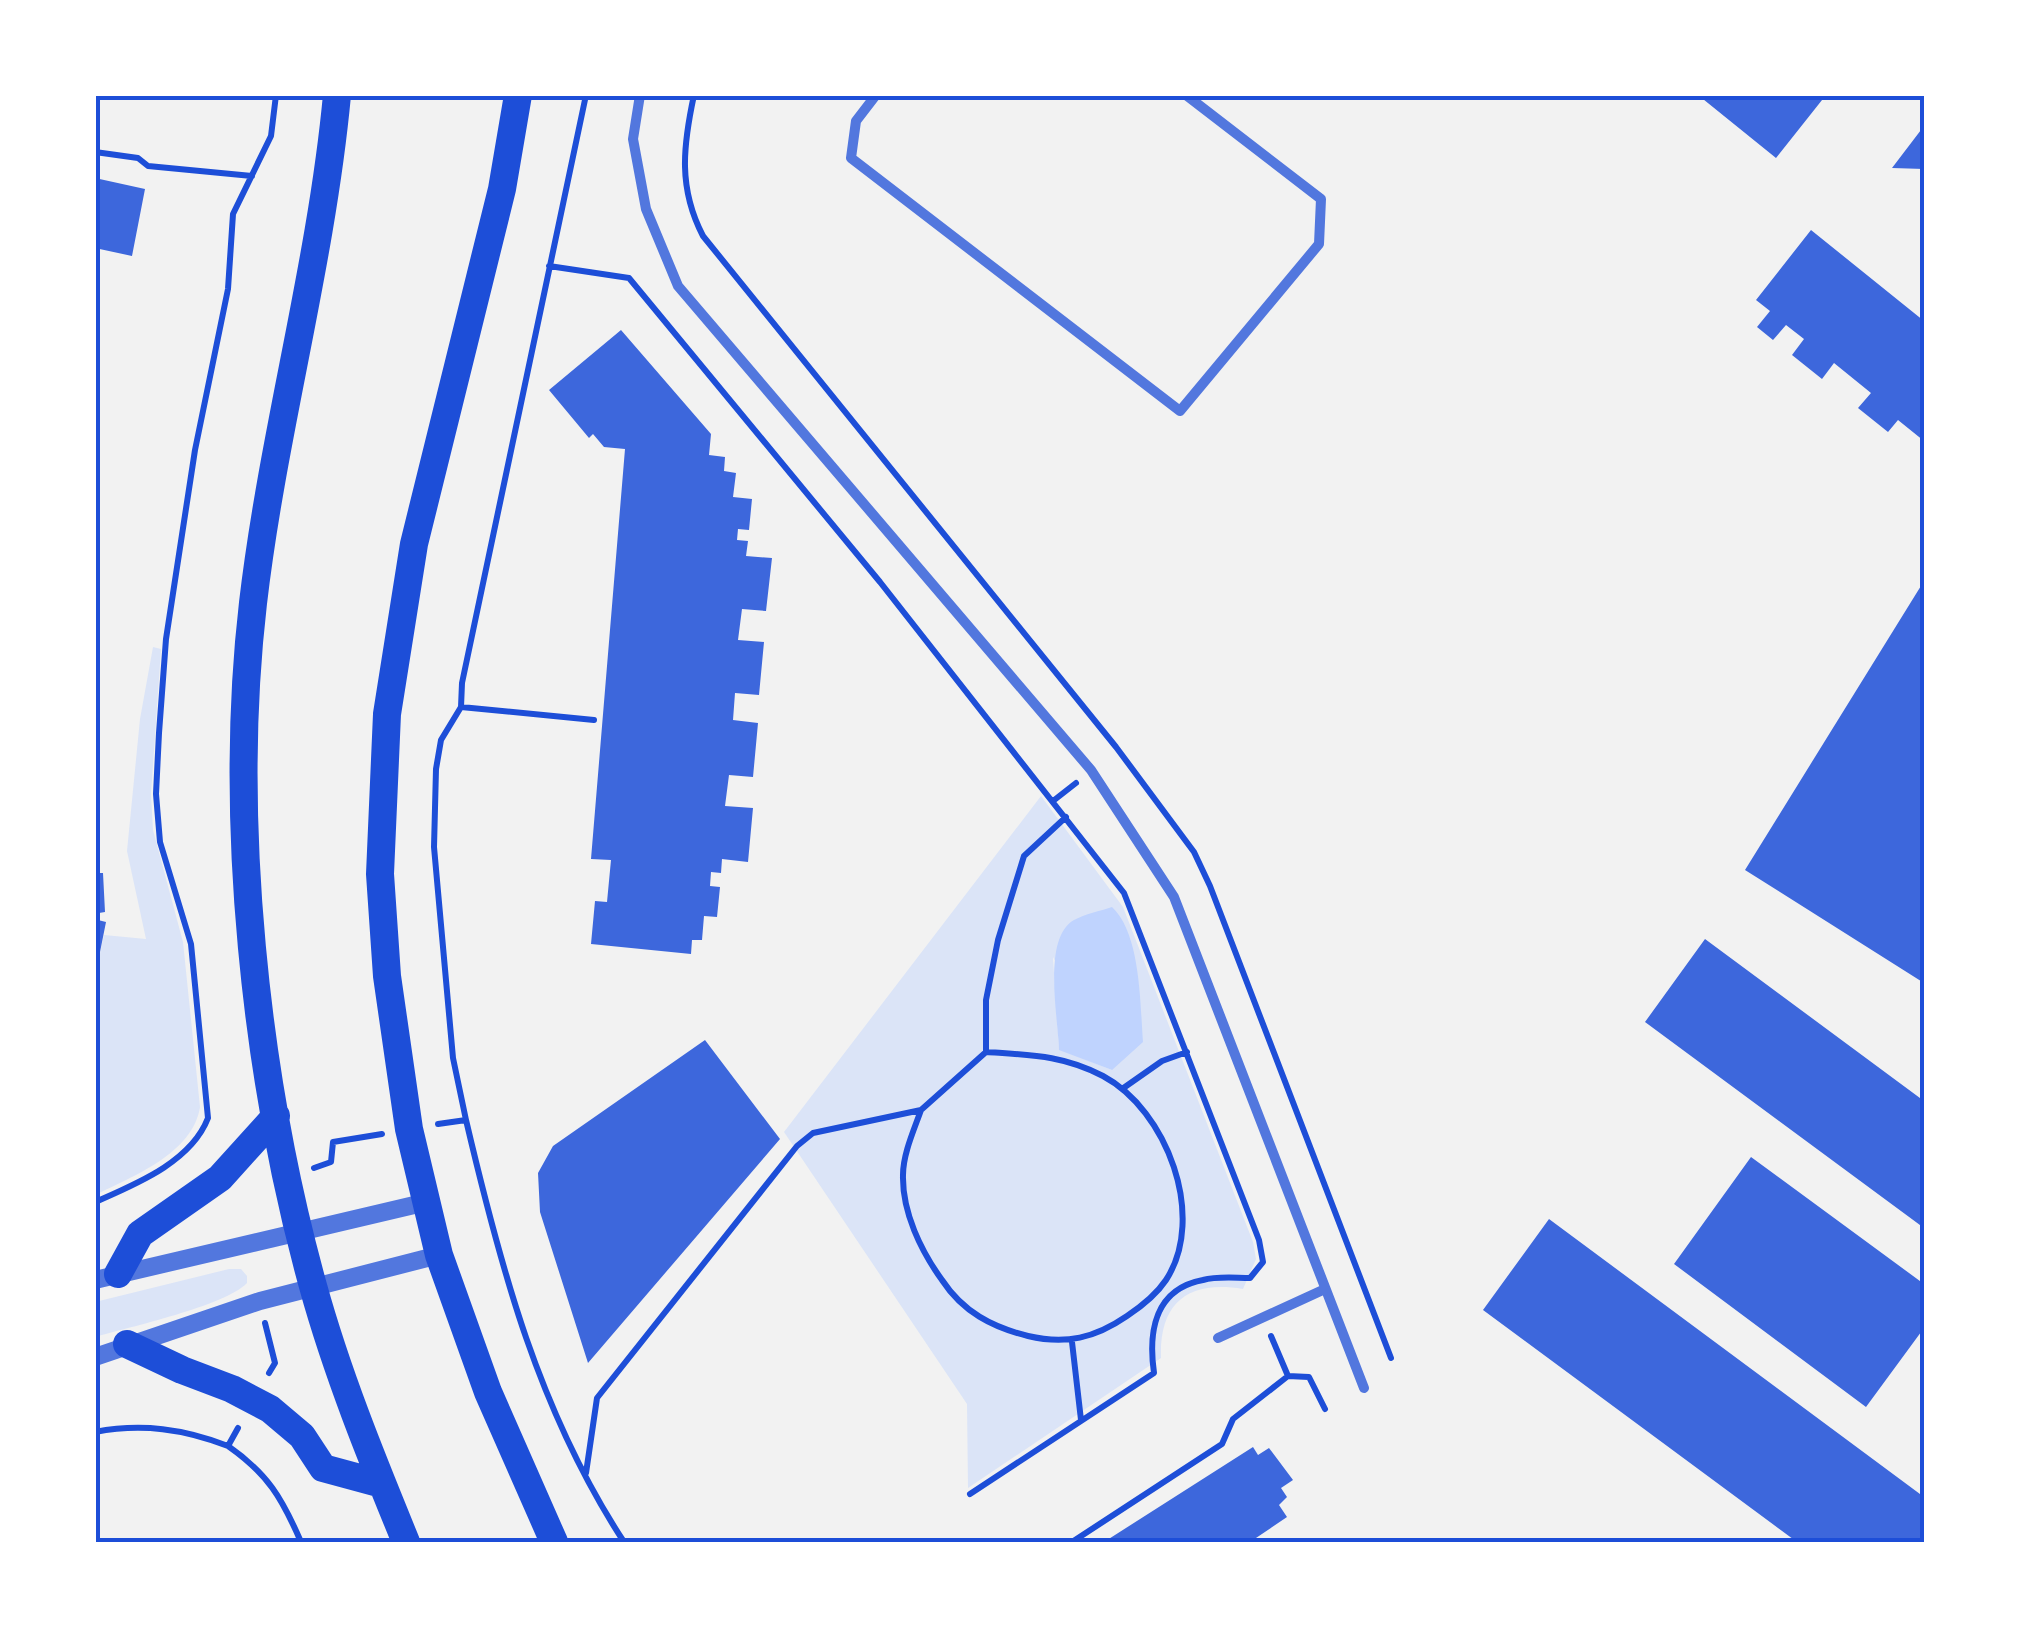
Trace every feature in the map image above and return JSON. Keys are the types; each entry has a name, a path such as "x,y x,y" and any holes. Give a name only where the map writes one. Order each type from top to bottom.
{"highway":[{"path":"337,95 318,227 260,544 244,746 245,837 252,932 276,1116 300,1232 314,1287 406,1542"},
{"path":"518,95 502,188 414,544 387,714 380,830 384,937 409,1130 426,1202 439,1254 488,1392 554,1542"},
{"path":"106,1277 140,1234 220,1178 276,1116"},
{"path":"127,1344 232,1388 270,1409 302,1436 323,1468 382,1484"}],"street":[{"path":"640,95 632,139 646,209 678,286 1092,770 1174,897 1364,1388"},
{"path":"876,95 856,121 851,158 1180,411 1319,244 1321,199 1186,95"},
{"path":"106,1277 426,1202"},
{"path":"95,1356 314,1287 439,1254"},
{"path":"1218,1338 1325,1289"}],"path":[{"path":"95,1202 182,1154 196,1140 208,1118 191,944 160,842 156,794 166,640 195,450 228,289 233,214 271,136 276,95"},
{"path":"586,95 460,707 441,740 436,769 434,847 453,1058 463,1120 494,1237 521,1331 558,1422 624,1542"},
{"path":"95,152 138,158 148,166 252,176"},
{"path":"549,266 630,278 880,582 1124,893 1259,1240 1262,1262 1250,1278 1204,1279 1174,1290 1154,1320 1150,1346 1154,1373 970,1494"},
{"path":"460,707 594,720"},
{"path":"986,1052 986,1000 998,940 1024,856 1066,817"},
{"path":"586,1473 597,1398 796,1146 812,1133 921,1110 986,1052 1053,1056 1107,1078 1122,1089 1167,1146 1184,1200 1182,1237 1167,1279 1122,1320 1072,1342 1039,1339 996,1328 972,1312 948,1289 924,1255 911,1220 902,1176 921,1110"},
{"path":"1122,1089 1162,1061 1187,1052"},
{"path":"323,1164 332,1162 334,1142 342,1140"},
{"path":"1167,1279 1174,1290"},
{"path":"1072,1342 1082,1420"},
{"path":"269,1373 275,1362 270,1343"},
{"path":"1072,1542 1222,1444 1233,1419 1288,1376 1309,1377 1324,1408"},
{"path":"228,1446 240,1426"},
{"path":"95,1432 169,1428 228,1446 266,1478 281,1497 301,1542"}],"shaded area":[{"path":"153,647 161,649 151,794 153,830 183,942 200,1107 195,1123 174,1150 144,1171 95,1195 95,956 99,957 104,935 146,939 127,851 140,719"},
{"path":"1041,796 1123,907 1253,1242 1256,1259 1243,1289 1207,1288 1181,1299 1165,1322 1161,1358 968,1488 967,1404 784,1132","holes":["1053,957 1112,1070 1059,1049"]},
{"path":"241,1269 247,1276 247,1283 236,1292 198,1308 95,1337 95,1302"}],"water":[{"path":"1112,907 1122,919 1134,952 1143,1042 1112,1070 1059,1050 1054,979 1058,943 1064,929 1078,918"}],"building":[{"path":"1698,95 1826,95 1776,158"},
{"path":"1924,126 1924,169 1892,168"},
{"path":"95,178 145,189 132,256 95,248"},
{"path":"1811,230 1924,321 1924,441 1898,420 1888,432 1858,408 1871,393 1834,363 1822,379 1792,355 1804,339 1786,325 1773,340 1757,327 1770,311 1756,300"},
{"path":"621,330 711,434 709,455 725,457 724,471 736,473 733,497 752,499 749,530 738,529 737,540 748,541 746,556 772,558 766,611 742,609 738,640 764,642 759,695 735,693 733,720 758,723 753,777 729,775 725,806 753,808 748,862 722,859 721,873 711,872 710,886 720,887 717,917 704,916 702,940 692,940 691,954 591,944 595,901 607,902 611,860 591,859 625,449 604,447 593,434 589,438 549,390"},
{"path":"1924,581 1924,983 1745,870"},
{"path":"95,873 103,873 105,912 99,913 98,920 106,922 99,957 95,956"},
{"path":"1705,939 1924,1101 1924,1228 1645,1022"},
{"path":"705,1040 780,1139 588,1363 540,1212 538,1173 553,1146"},
{"path":"1751,1157 1924,1284 1924,1328 1866,1407 1674,1264"},
{"path":"1549,1219 1924,1497 1924,1542 1797,1542 1483,1310"},
{"path":"1253,1447 1258,1455 1269,1448 1293,1480 1281,1488 1287,1497 1279,1505 1287,1517 1250,1542 1104,1542"}]}
